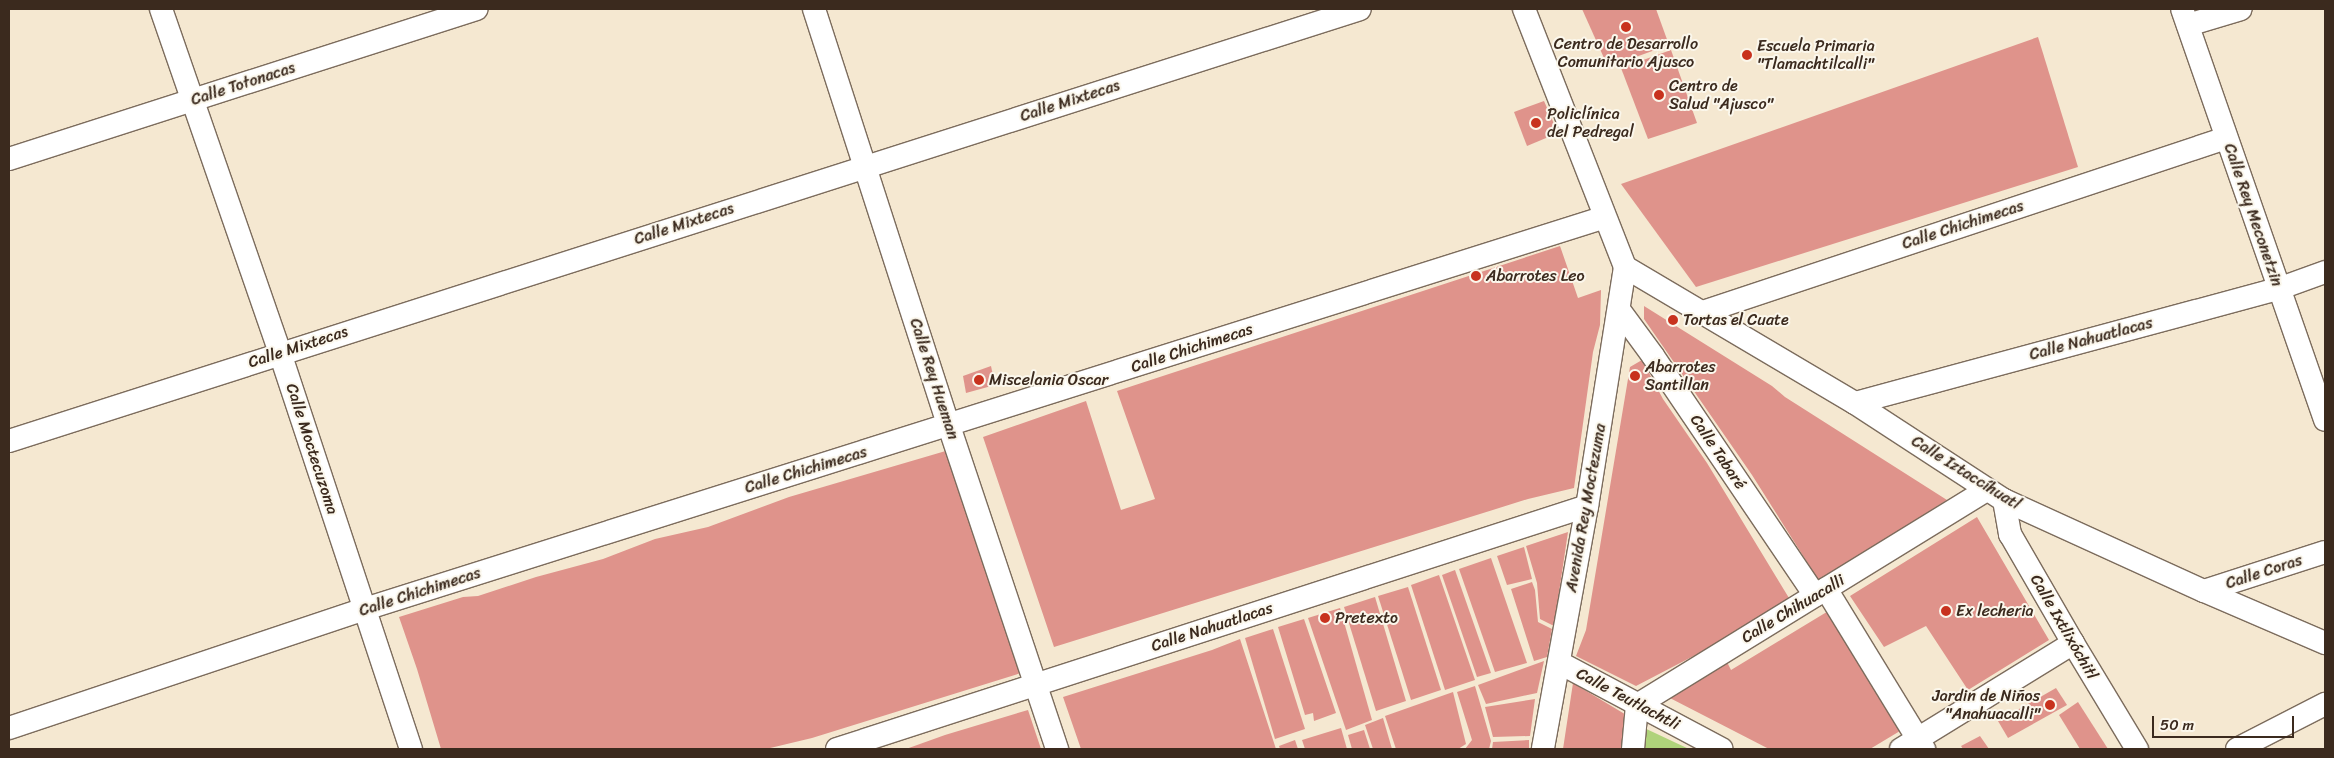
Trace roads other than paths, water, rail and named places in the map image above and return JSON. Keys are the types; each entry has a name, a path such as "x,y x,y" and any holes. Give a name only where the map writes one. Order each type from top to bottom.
{"street":[{"name":"Calle Moctecuzoma","path":"161,9 280,353 411,749"},
{"name":"Calle Totonacas","path":"9,159 477,9"},
{"name":"Calle Rey Hueman","path":"814,9 949,426 1057,749"},
{"name":"Calle Mixtecas","path":"9,441 1360,9"},
{"path":"1524,9 1625,267"},
{"path":"2185,17 2241,9"},
{"name":"Calle Rey Meconetzin","path":"2185,17 2325,420"},
{"name":"Calle Chichimecas","path":"1700,313 2226,138"},
{"name":"Calle Chichimecas","path":"9,728 365,609 949,426 1605,217"},
{"name":"Calle Iztaccíhuatl","path":"1625,267 1855,403 1995,495 2204,591 2325,643"},
{"name":"Avenida Rey Moctezuma","path":"1543,749 1587,506 1620,311 1625,267"},
{"name":"Calle Nahuatlacas","path":"1855,403 2278,289 2325,272"},
{"name":"Calle Tabaré","path":"1620,311 1820,592 1914,746"},
{"name":"Calle Chihuacalli","path":"1637,705 1820,592 1995,495"},
{"name":"Calle Ixtlixóchitl","path":"1995,495 2010,534 2137,749"},
{"name":"Calle Nahuatlacas","path":"837,749 1587,506"},
{"name":"Calle Coras","path":"2204,591 2325,552"},
{"path":"1914,746 2073,643"},
{"name":"Calle Teutlachtli","path":"1560,663 1722,749"},
{"path":"2237,749 2325,704"},
{"path":"1633,749 1637,705"}],"place":[{"name":"Centro de Desarrollo Comunitario Ajusco","path":"1626,27"},
{"name":"Escuela Primaria \"Tlamachtilcalli\"","path":"1747,55"},
{"name":"Centro de Salud \"Ajusco\"","path":"1659,95"},
{"name":"Policlínica del Pedregal","path":"1536,123"},
{"name":"Abarrotes Leo","path":"1476,276"},
{"name":"Tortas el Cuate","path":"1673,320"},
{"name":"Abarrotes Santillan","path":"1635,376"},
{"name":"Miscelania Oscar","path":"979,380"},
{"name":"Ex lecheria","path":"1946,611"},
{"name":"Pretexto","path":"1325,618"},
{"name":"Jardin de Niños \"Anahuacalli\"","path":"2050,705"}]}
